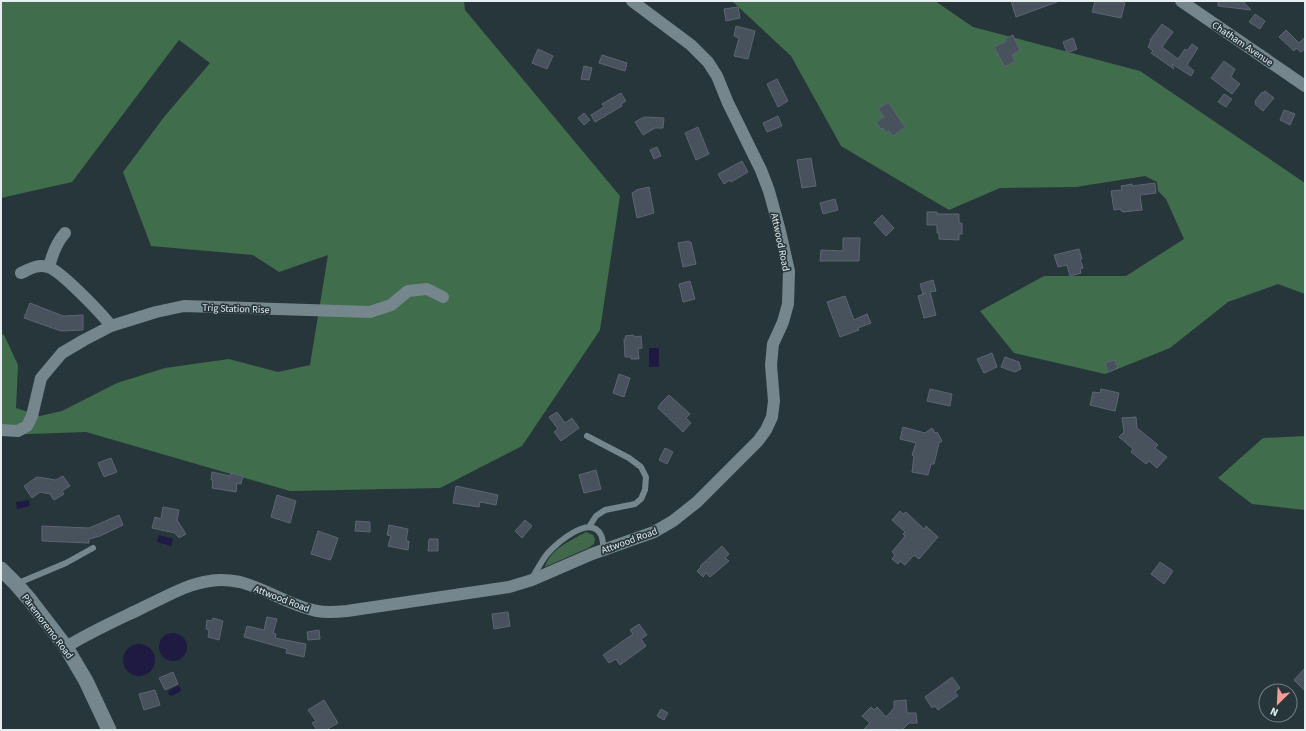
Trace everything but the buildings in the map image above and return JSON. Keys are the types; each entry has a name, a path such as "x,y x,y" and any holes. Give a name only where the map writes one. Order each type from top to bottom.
{"street":[{"name":"Attwood Road","path":"66,647 187,587 210,581 228,580 240,582 253,586 301,607 319,612 347,611 509,587 532,580 604,550 654,532 673,521 697,502 758,441 766,430 772,417 774,401 771,365 774,344 783,322 788,304 789,271 770,192 761,170 728,103 717,76 708,62 691,45 632,1"},
{"name":"Chatham Avenue","path":"1180,1 1305,86"},
{"path":"49,267 53,253 65,233"},
{"path":"21,273 37,266 49,267 67,281 104,317 111,326"},
{"name":"Trig Station Rise","path":"1,430 18,431 27,426 32,416 41,378 62,353 111,326 156,312 184,306 370,312 391,305 408,291 427,289 443,297"},
{"name":"Pāremoremo Road","path":"1,569 43,616 66,647 86,681 109,730"}],"lane":[{"path":"587,436 629,458 641,468 646,477 645,490 641,498 635,504 605,510 596,516 589,527"},
{"path":"532,580 548,554 560,541 585,527 589,527 599,532 602,538 604,550"},
{"path":"16,584 66,563 93,548"}],"green space":[{"path":"1,1 464,1 465,10 620,196 600,330 522,446 440,488 290,491 86,432 1,435 1,334 4,335 18,365 16,408 40,416 62,411 117,383 165,368 229,359 278,372 310,365 328,255 279,272 253,255 151,246 123,172 164,117 210,63 179,40 72,182 1,198"},
{"path":"732,1 935,1 973,27 1140,71 1305,183 1305,294 1278,284 1228,302 1170,348 1105,374 1014,353 980,311 1044,276 1126,276 1184,239 1166,199 1158,191 1157,182 1145,176 1076,187 1000,188 949,210 841,146 791,56"},
{"path":"1305,436 1305,510 1252,504 1218,478 1263,438"},
{"path":"586,532 593,535 595,539 594,544 545,567 551,555 556,550 567,542"}],"shaded area":[{"path":"649,348 659,348 659,367 649,367"},
{"path":"29,500 30,506 17,509 16,502"},
{"path":"159,535 173,539 171,546 157,542"},
{"path":"173,633 183,637 187,647 183,657 173,661 163,657 159,647 163,637"},
{"path":"139,644 150,649 155,660 150,671 139,676 128,671 123,660 128,649"},
{"path":"177,686 180,687 180,692 171,696 169,695 169,691"}]}
